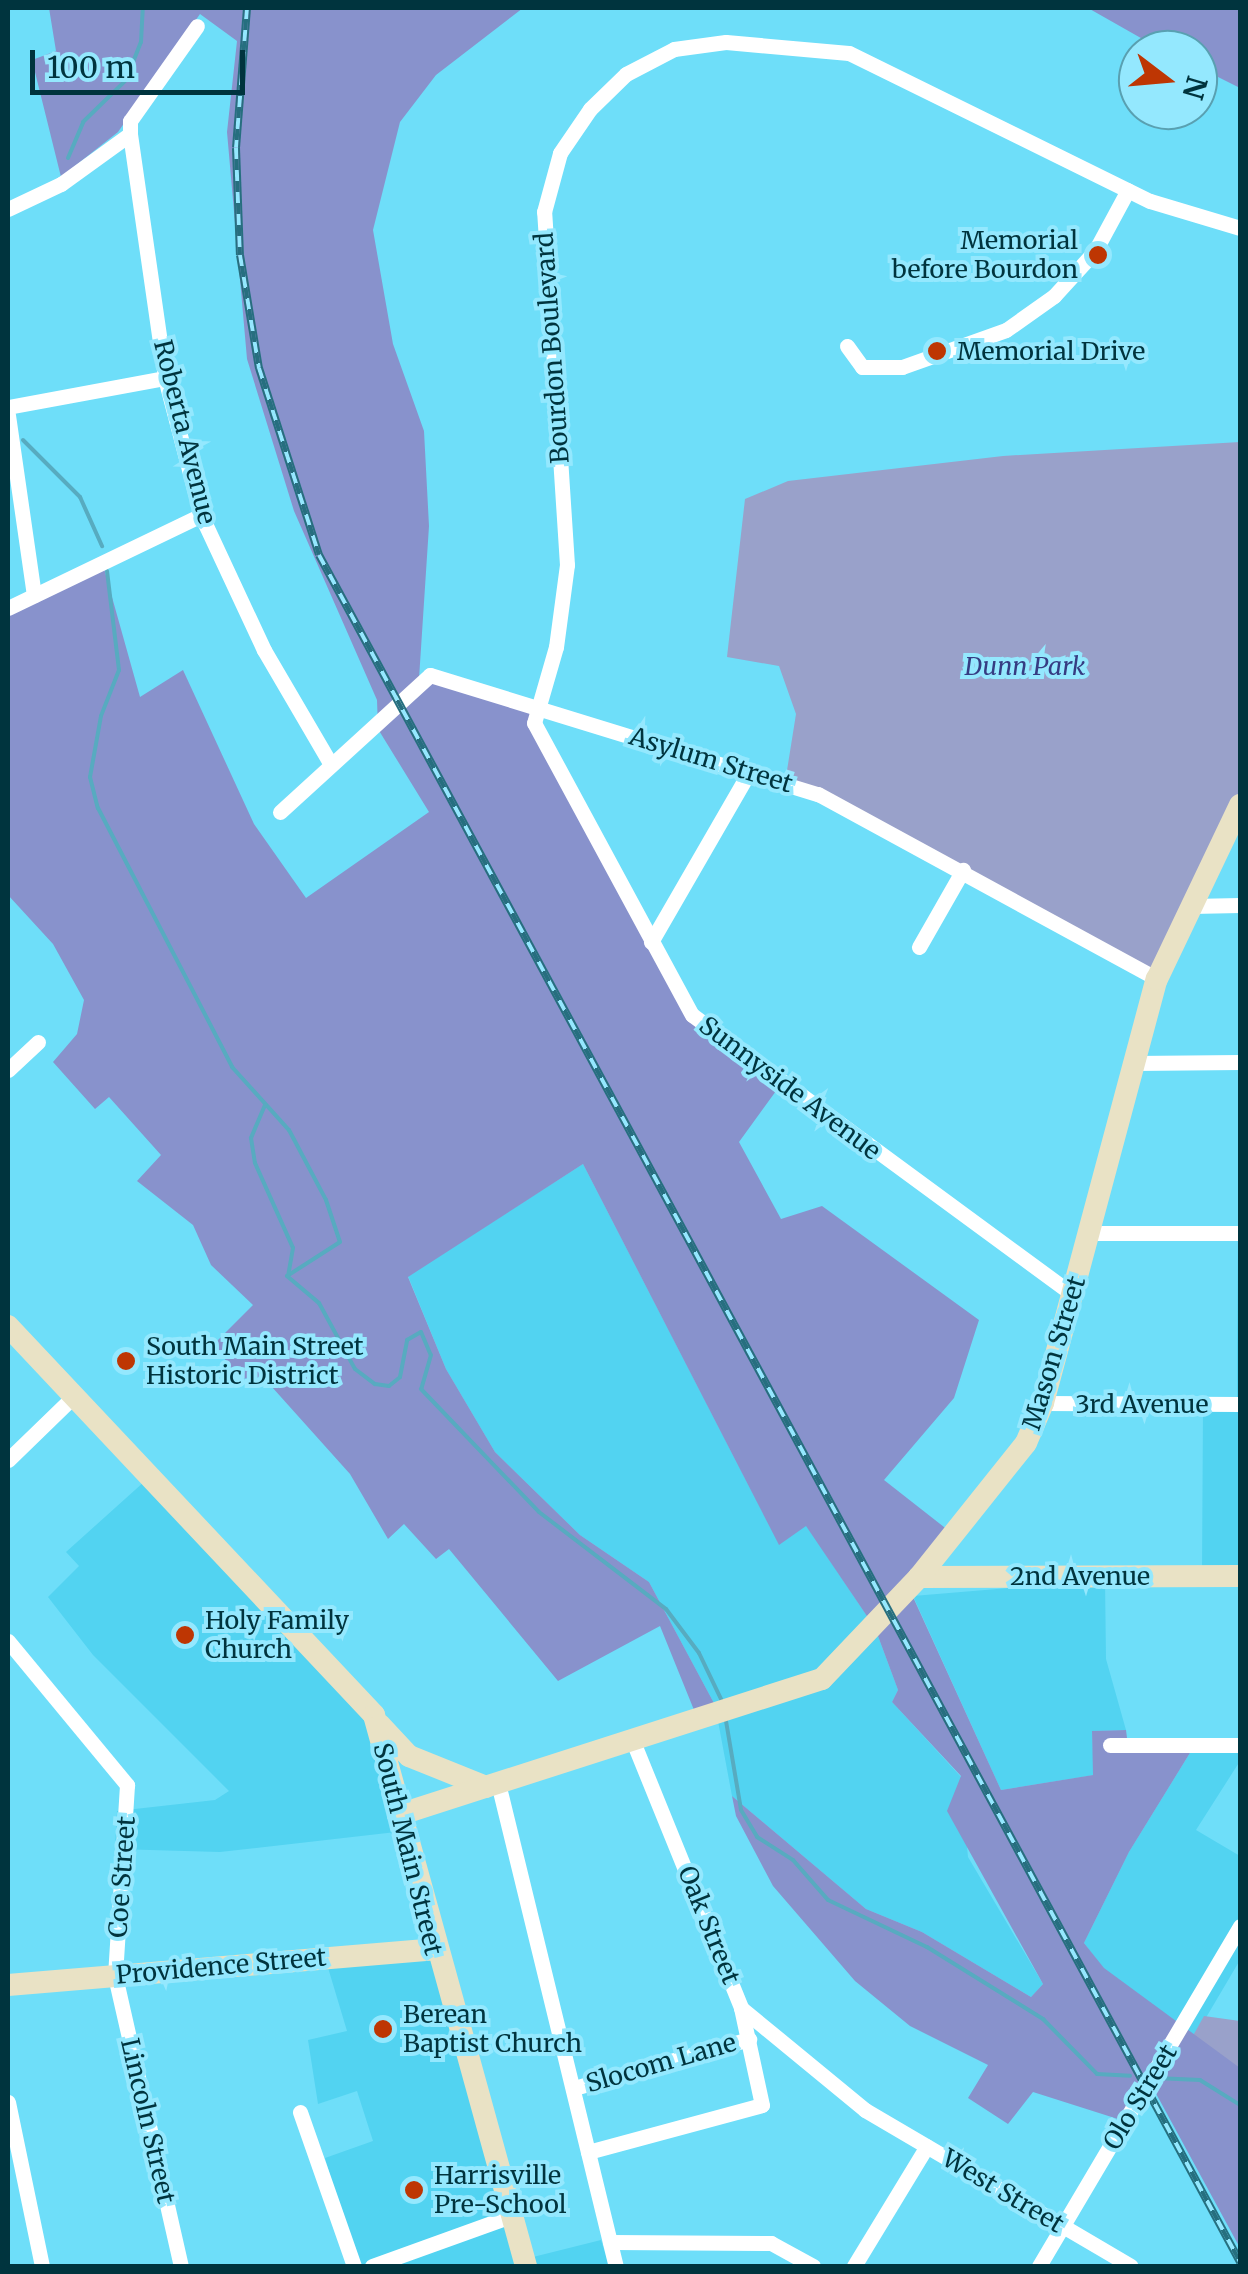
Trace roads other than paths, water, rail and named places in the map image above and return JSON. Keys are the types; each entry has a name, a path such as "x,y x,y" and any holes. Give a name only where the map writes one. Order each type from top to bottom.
{"street":[{"path":"8,209 61,184 130,134 130,121 197,26"},
{"name":"Bourdon Boulevard","path":"539,707 566,565 544,212 560,153 590,110 626,74 674,49 726,42 849,52 1128,190 1222,228 1240,228"},
{"name":"Roberta Avenue","path":"130,134 165,378 201,515 264,650 330,763"},
{"path":"847,346 862,367 902,367 1006,330 1054,296 1095,252 1128,190"},
{"path":"8,407 165,378"},
{"path":"8,415 34,595"},
{"path":"8,608 201,515"},
{"name":"Asylum Street","path":"280,812 430,674 818,794 1157,979"},
{"name":"Sunnyside Avenue","path":"539,707 534,723 692,1015 1072,1294"},
{"path":"651,942 749,772"},
{"name":"Mason Street","path":"398,1816 838,1668 918,1576 1026,1443 1043,1403 1157,979 1240,805"},
{"path":"919,947 963,870"},
{"path":"1191,906 1240,906"},
{"path":"8,1070 38,1042"},
{"path":"8,1043 20,1058"},
{"path":"1134,1063 1240,1062"},
{"path":"1088,1233 1240,1233"},
{"name":"South Main Street","path":"8,1326 374,1715 508,2217 526,2266"},
{"path":"8,1460 74,1396"},
{"name":"3rd Avenue","path":"1043,1403 1240,1404"},
{"name":"2nd Avenue","path":"918,1576 1240,1576"},
{"name":"Coe Street","path":"8,1641 127,1785 115,1976"},
{"path":"374,1715 408,1756 492,1785 574,2088 616,2266"},
{"name":"Oak Street","path":"632,1740 741,2008 865,2110 926,2146"},
{"path":"1110,1746 1240,1745"},
{"name":"Olo Street","path":"1039,2266 1240,1926"},
{"name":"Providence Street","path":"8,1985 434,1948"},
{"name":"Lincoln Street","path":"115,1976 181,2266"},
{"path":"588,2152 762,2106 741,2008"},
{"name":"Slocom Lane","path":"574,2088 749,2039"},
{"path":"8,2102 42,2266"},
{"path":"300,2112 354,2266"},
{"path":"854,2266 926,2146"},
{"name":"West Street","path":"926,2146 1131,2266"},
{"path":"372,2266 508,2217"},
{"path":"610,2242 771,2242 813,2266"}],"waterway":[{"path":"68,158 83,122 126,80 141,42 143,8"},
{"path":"23,440 80,497 102,546"},
{"path":"107,571 119,670 101,716 90,777 98,808 232,1067 289,1130 326,1200 340,1242 287,1276 319,1303 355,1369 375,1384 389,1386 400,1377 407,1340 421,1332 431,1355 421,1389 539,1512 666,1609 699,1653 722,1701"},
{"path":"265,1105 251,1138 255,1163 293,1248 288,1276"},
{"path":"726,1721 741,1810 757,1837 793,1860 828,1900 927,1947 1043,2019 1097,2074 1130,2076"},
{"path":"1156,2078 1200,2080 1240,2105"}],"railway":[{"path":"247,8 236,148 240,255 259,368 319,555 1240,2262"}],"place":[{"name":"Memorial before Bourdon","path":"1098,255"},
{"name":"Memorial Drive","path":"937,351"},
{"name":"South Main Street Historic District","path":"126,1361"},
{"name":"Holy Family Church","path":"185,1635"},
{"name":"Berean Baptist Church","path":"383,2029"},
{"name":"Harrisville Pre-School","path":"414,2190"}],"park label":[{"name":"Dunn Park","path":"1025,666"}]}
